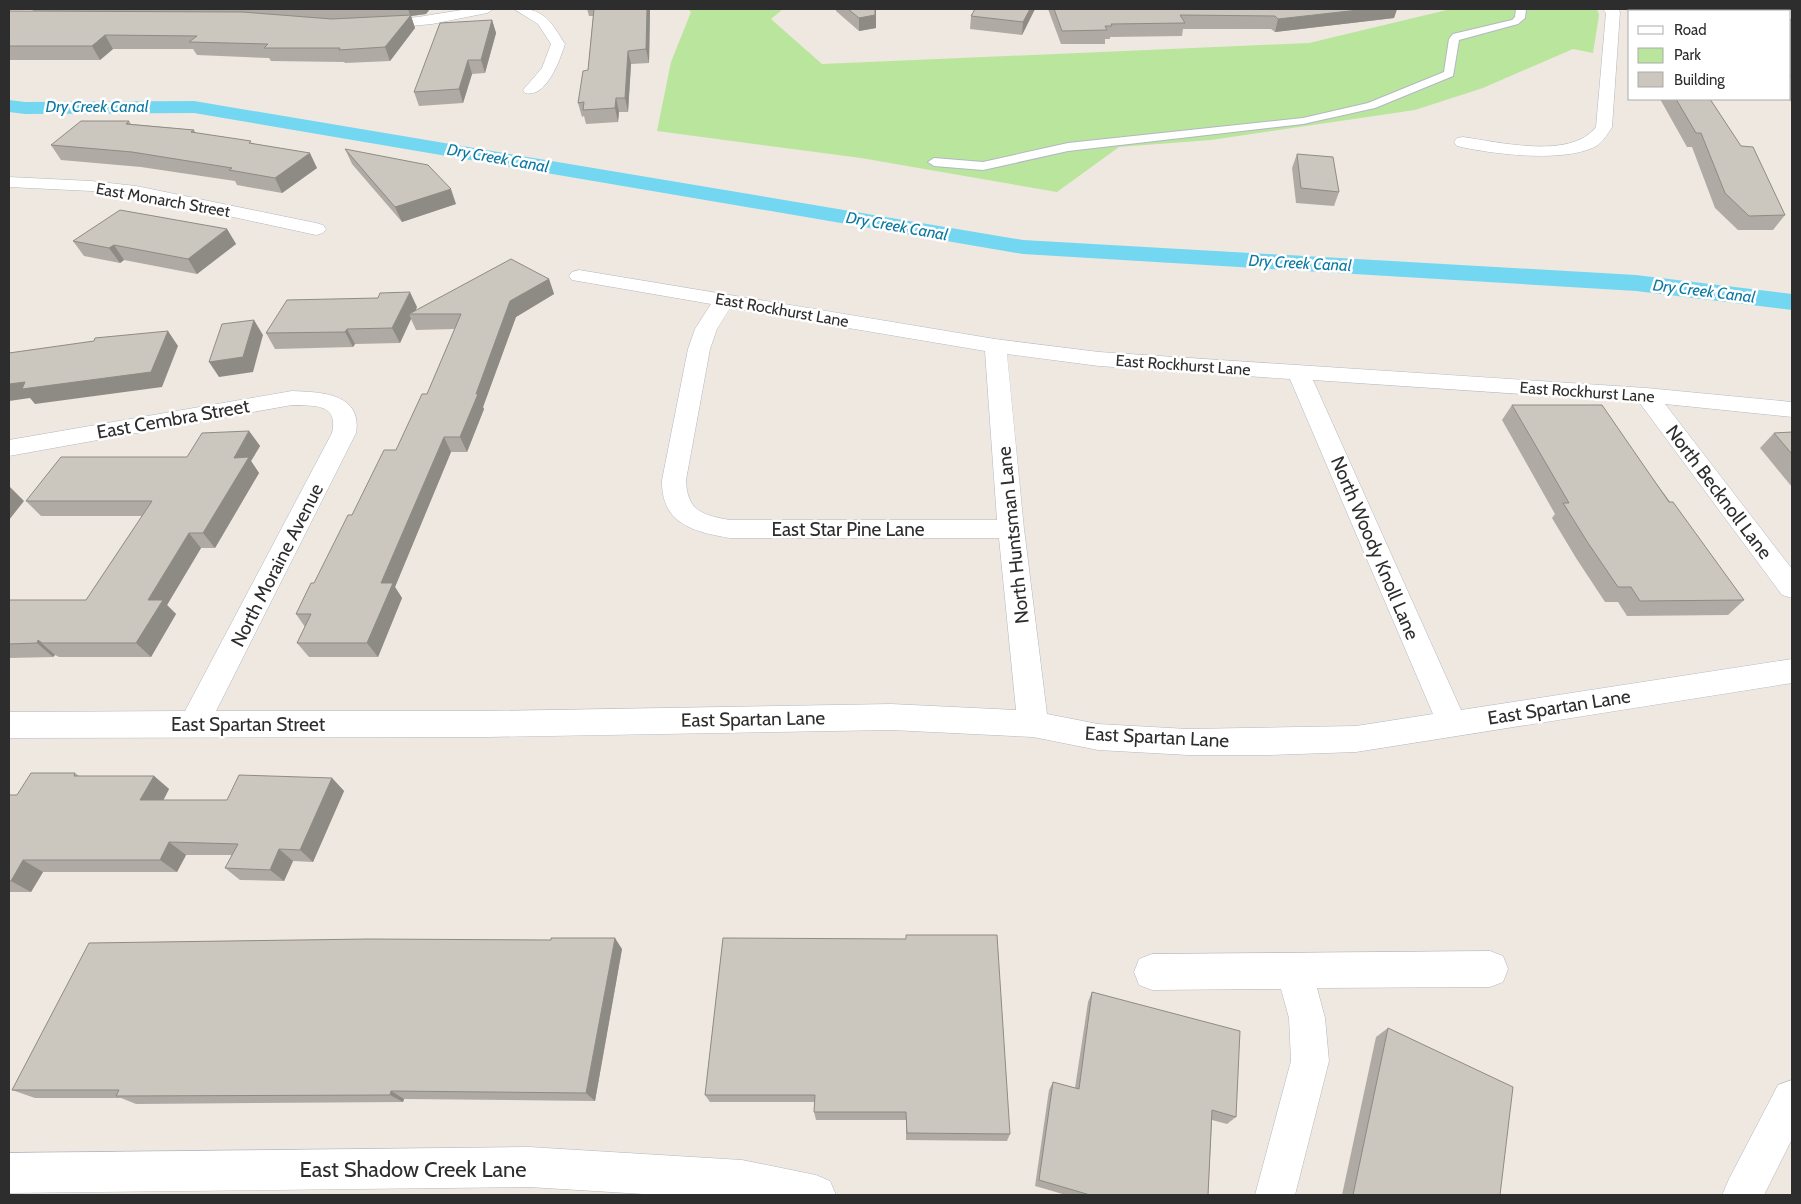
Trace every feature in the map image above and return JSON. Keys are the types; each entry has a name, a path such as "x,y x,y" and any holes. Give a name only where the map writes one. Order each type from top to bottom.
{"street":[{"path":"367,26 400,24 487,9"},
{"path":"521,9 544,21 558,44 549,69 531,90"},
{"path":"1463,142 1530,150 1551,150 1588,144 1598,135 1604,126 1613,12 1610,9"},
{"name":"East Monarch Street","path":"9,182 91,186 136,191 316,229"},
{"name":"East Rockhurst Lane","path":"579,276 995,346 1099,359 1646,395 1792,409"},
{"name":"East Star Pine Lane","path":"724,300 706,329 699,349 674,480 676,501 688,516 708,526 730,529 1011,529"},
{"name":"North Huntsman Lane","path":"995,346 1011,529 1033,724"},
{"name":"North Woody Knoll Lane","path":"1299,373 1452,724"},
{"name":"North Becknoll Lane","path":"1646,395 1792,588"},
{"name":"East Cembra Street","path":"9,448 292,398 316,399 336,405"},
{"name":"North Moraine Avenue","path":"194,724 344,433 345,417 336,405"},
{"name":"East Spartan Lane","path":"488,724 891,717 1033,724 1098,737 1188,742 1356,738 1792,671"},
{"name":"East Spartan Street","path":"9,724 488,724"},
{"path":"1152,972 1490,970"},
{"path":"1275,1195 1310,1060 1308,1018 1295,972"},
{"path":"1744,1195 1743,1193 1792,1099"},
{"name":"East Shadow Creek Lane","path":"9,1172 528,1167 742,1180 816,1195"}],"lane":[{"path":"934,162 983,166 1068,148 1303,121 1371,106 1450,74 1454,39 1457,36 1515,22 1520,18 1521,9"}],"green space":[{"path":"688,9 783,9 771,19 822,64 1309,43 1451,9 1597,9 1599,15 1593,53 1573,49 1483,88 1415,110 1211,140 1119,147 1057,192 861,158 657,131 671,62 691,12"}],"building":[{"path":"594,9 647,9 646,49 628,51 625,98 616,98 615,108 583,110 584,102 578,103 583,71 588,70"},
{"path":"848,9 875,9 875,15 859,18"},
{"path":"975,9 1030,9 1023,22 971,16"},
{"path":"1054,9 1367,9 1278,19 1275,16 1180,15 1185,23 1111,24 1112,26 1105,26 1107,30 1062,31"},
{"path":"1707,9 1782,10 1708,10"},
{"path":"9,11 242,12 332,19 411,15 385,47 339,50 340,48 264,48 268,44 189,42 197,36 105,35 92,46 9,46"},
{"path":"492,20 481,60 468,60 459,89 414,92 440,23"},
{"path":"1791,20 1792,22 1792,78 1791,76"},
{"path":"1677,100 1711,100 1741,146 1753,147 1785,215 1749,216 1725,193 1701,133 1696,133"},
{"path":"81,121 129,121 126,124 194,130 191,132 251,141 249,143 310,153 275,178 229,170 232,168 132,152 51,145"},
{"path":"345,149 428,165 451,189 395,207"},
{"path":"1297,154 1333,157 1339,192 1301,188"},
{"path":"120,210 227,229 188,259 114,245 109,248 73,241"},
{"path":"511,259 549,279 510,301 476,394 478,394 460,437 444,437 381,583 393,583 367,643 297,643 311,614 296,614 311,583 314,583 348,515 352,515 384,450 396,450 422,394 427,394 461,314 409,314"},
{"path":"410,292 392,328 347,329 345,332 266,333 287,300 378,298 380,293"},
{"path":"254,320 243,357 209,362 222,324"},
{"path":"168,331 151,372 22,389 25,382 9,384 9,353 94,341 95,338"},
{"path":"1512,405 1602,405 1669,502 1673,502 1744,600 1640,601 1631,587 1618,587 1563,503 1569,503"},
{"path":"249,431 234,458 249,457 203,533 189,533 148,600 163,600 136,643 42,643 38,640 37,643 9,644 9,600 86,600 152,501 26,501 61,457 187,457 202,433"},
{"path":"1792,432 1792,454 1774,433"},
{"path":"31,773 75,773 74,776 154,776 140,800 227,800 239,775 332,778 300,850 279,849 270,870 225,868 238,844 169,842 160,860 23,860 11,881 9,881 9,795 17,795"},
{"path":"906,935 997,935 1010,1134 907,1133 906,1112 814,1112 815,1095 705,1095 723,938 906,939"},
{"path":"551,938 615,938 586,1093 391,1091 390,1095 116,1096 119,1090 12,1090 89,943 368,939 551,940"},
{"path":"1092,992 1240,1031 1236,1117 1212,1110 1208,1195 1090,1195 1039,1180 1053,1082 1079,1089"},
{"path":"1388,1028 1513,1087 1500,1195 1353,1195"}],"waterway":[{"name":"Dry Creek Canal","path":"9,106 25,108 194,107 1023,247 1636,283 1792,302"}]}
